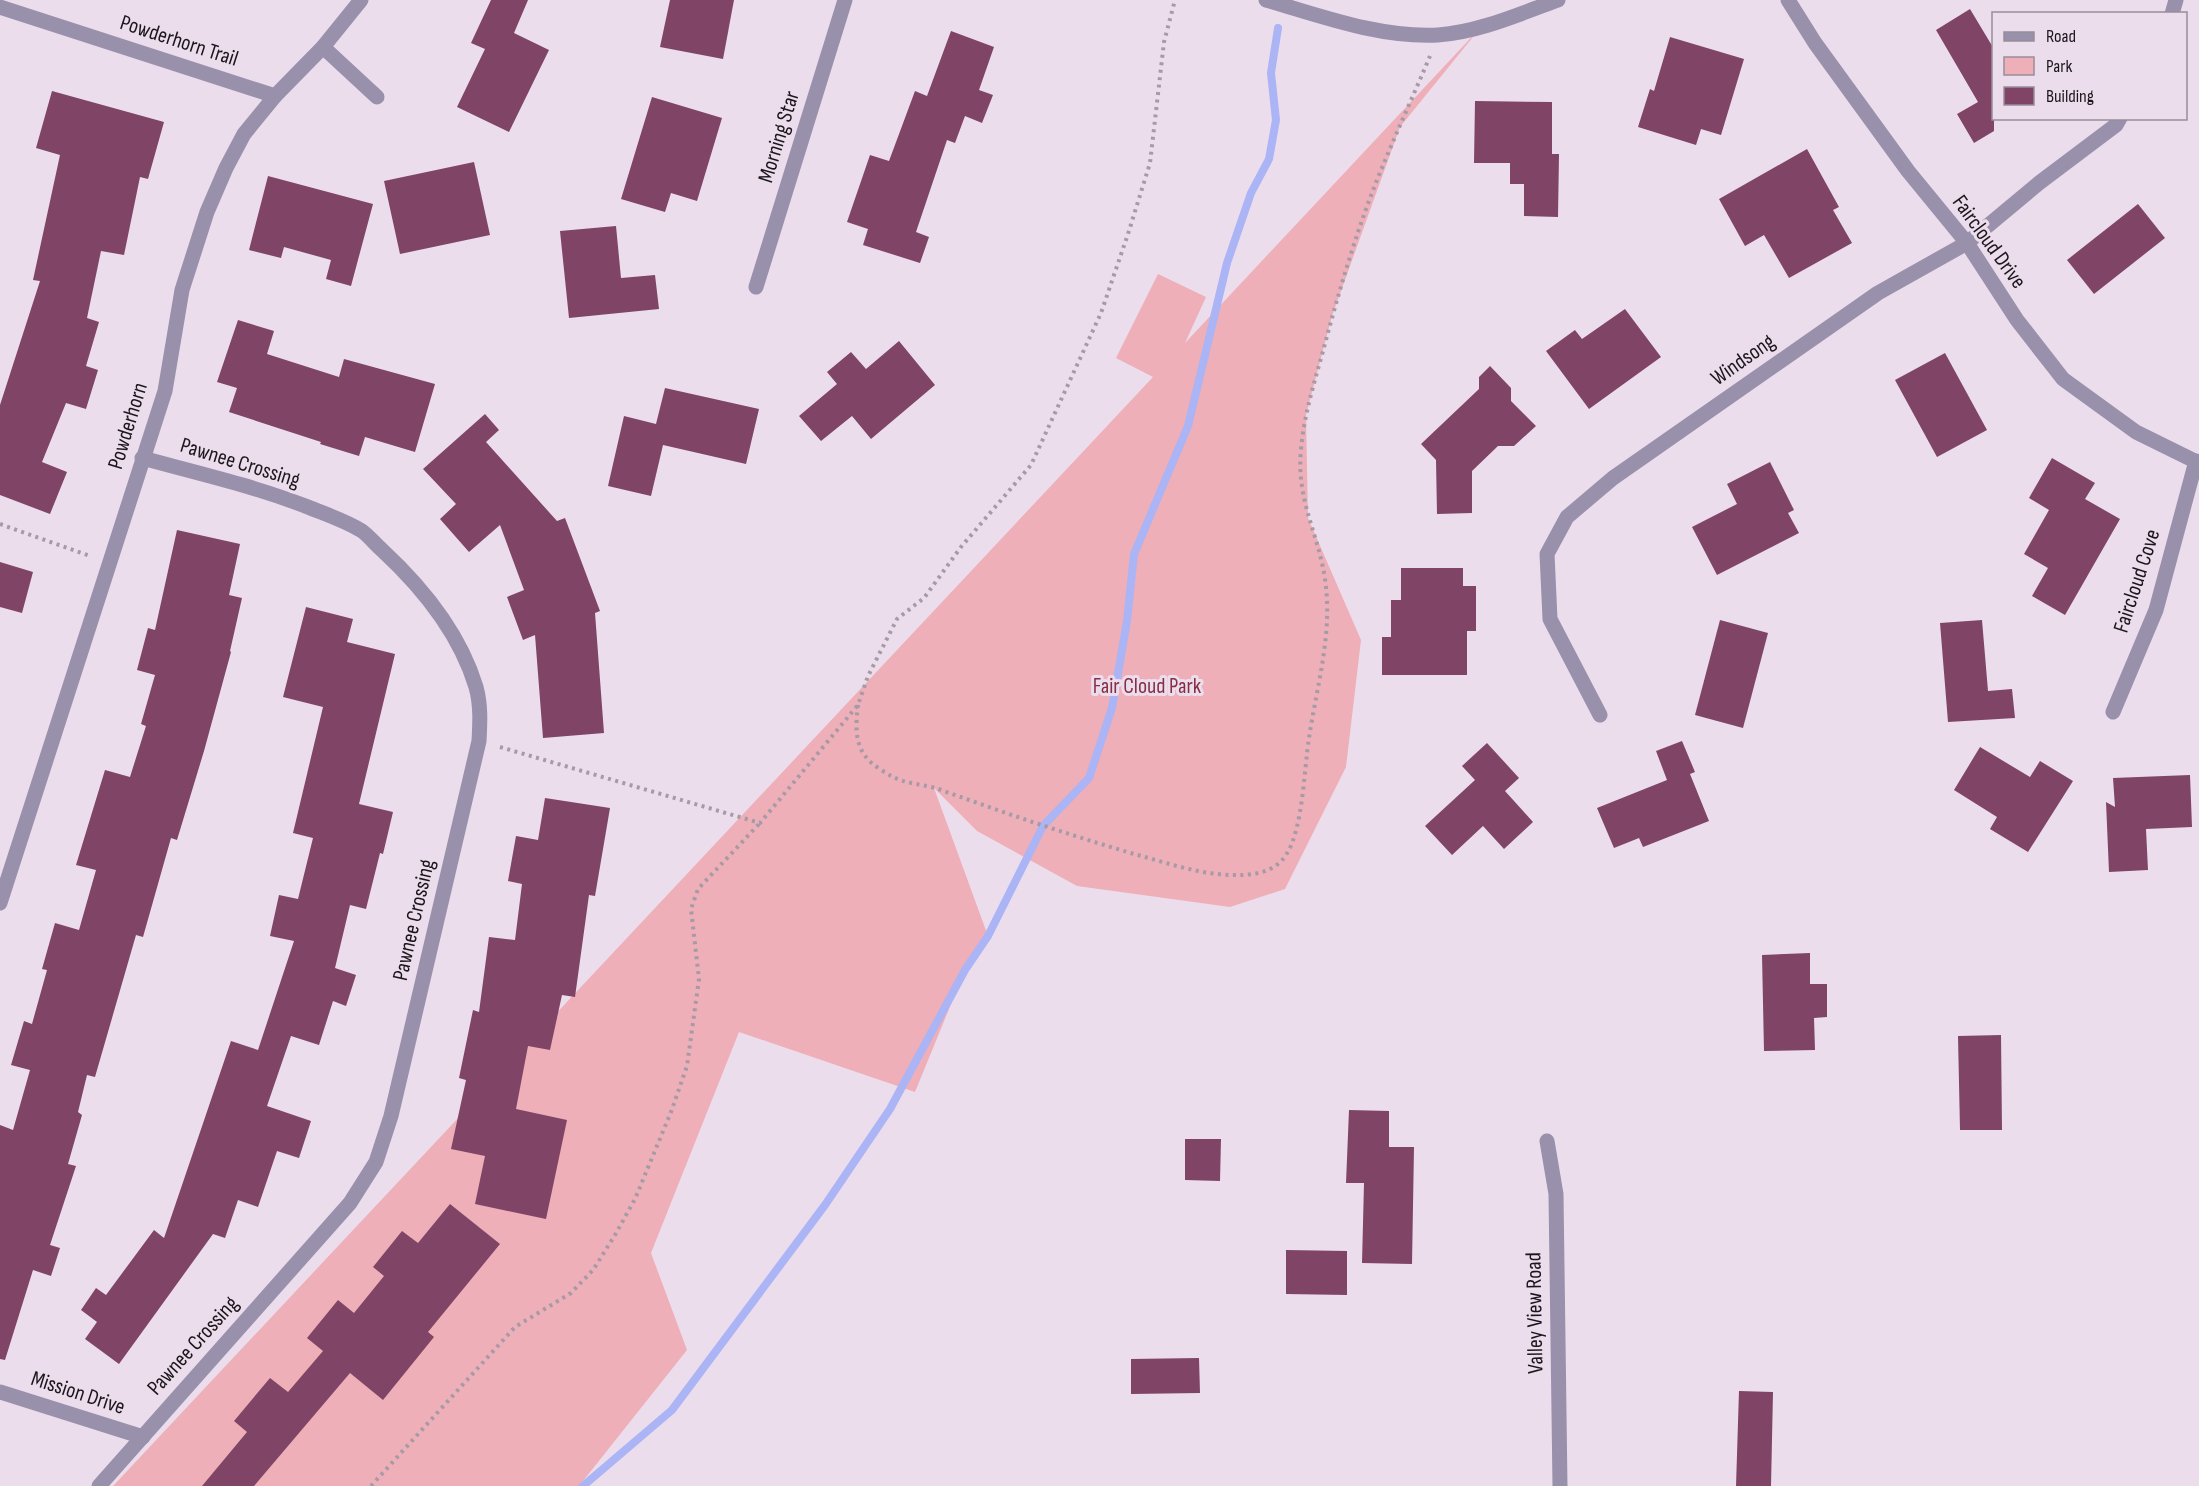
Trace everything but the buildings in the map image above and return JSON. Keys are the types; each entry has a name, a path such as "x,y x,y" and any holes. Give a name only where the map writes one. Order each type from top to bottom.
{"street":[{"name":"Powderhorn","path":"0,903 165,392 182,290 207,212 244,134 275,96 323,47 361,0"},
{"name":"Morning Star","path":"756,287 845,0"},
{"path":"1266,0 1377,31 1439,35 1481,27 1558,0"},
{"name":"Faircloud Drive","path":"1788,0 1815,43 1908,171 1967,243 2017,320 2063,379 2136,432 2197,462"},
{"name":"Powderhorn Trail","path":"0,7 275,96"},
{"path":"323,47 377,97"},
{"name":"Windsong","path":"1600,715 1550,619 1547,554 1566,517 1613,478 1878,293 1967,243 2039,183 2116,125 2119,120"},
{"name":"Pawnee Crossing","path":"99,1486 350,1203 376,1162 391,1116 479,741 480,710 476,688 465,659 447,626 402,568 362,531 325,513 269,492 142,458"},
{"name":"Faircloud Cove","path":"2113,712 2156,610 2197,462"},
{"name":"Valley View Road","path":"1547,1141 1557,1194 1560,1486"},
{"name":"Mission Drive","path":"0,1392 143,1437"}],"path":[{"path":"1175,0 1164,42 1150,163 1101,313 1031,465 961,547 924,598 897,619 868,676 858,705 856,728 859,743 866,758 894,778 916,785 933,787 1035,823 1182,867 1213,874 1241,876 1261,873 1276,866 1286,854 1294,835 1309,734 1324,663 1326,584 1320,548 1308,518 1302,492 1300,452 1306,415 1332,316 1371,198 1439,35"},
{"path":"0,524 109,563"},
{"path":"371,1486 515,1327 571,1293 593,1270 615,1235 635,1198 671,1112 687,1066 699,979 691,909 698,889 760,823 858,705"},
{"path":"479,741 760,823"}],"green space":[{"name":"Fair Cloud Park","path":"1481,27 1400,127 1332,316 1306,415 1308,518 1361,640 1346,767 1285,889 1230,907 1077,886 977,831 934,788 988,936 965,970 915,1092 739,1032 651,1253 687,1350 579,1486 113,1486 1153,377 1116,358 1158,274 1206,297 1185,343"}],"waterway":[{"path":"583,1486 672,1410 825,1205 890,1109 965,970 988,936 1043,826 1089,778 1112,708 1127,621 1134,554 1188,426 1227,263 1251,193 1269,159 1276,120 1271,73 1278,28"}]}
